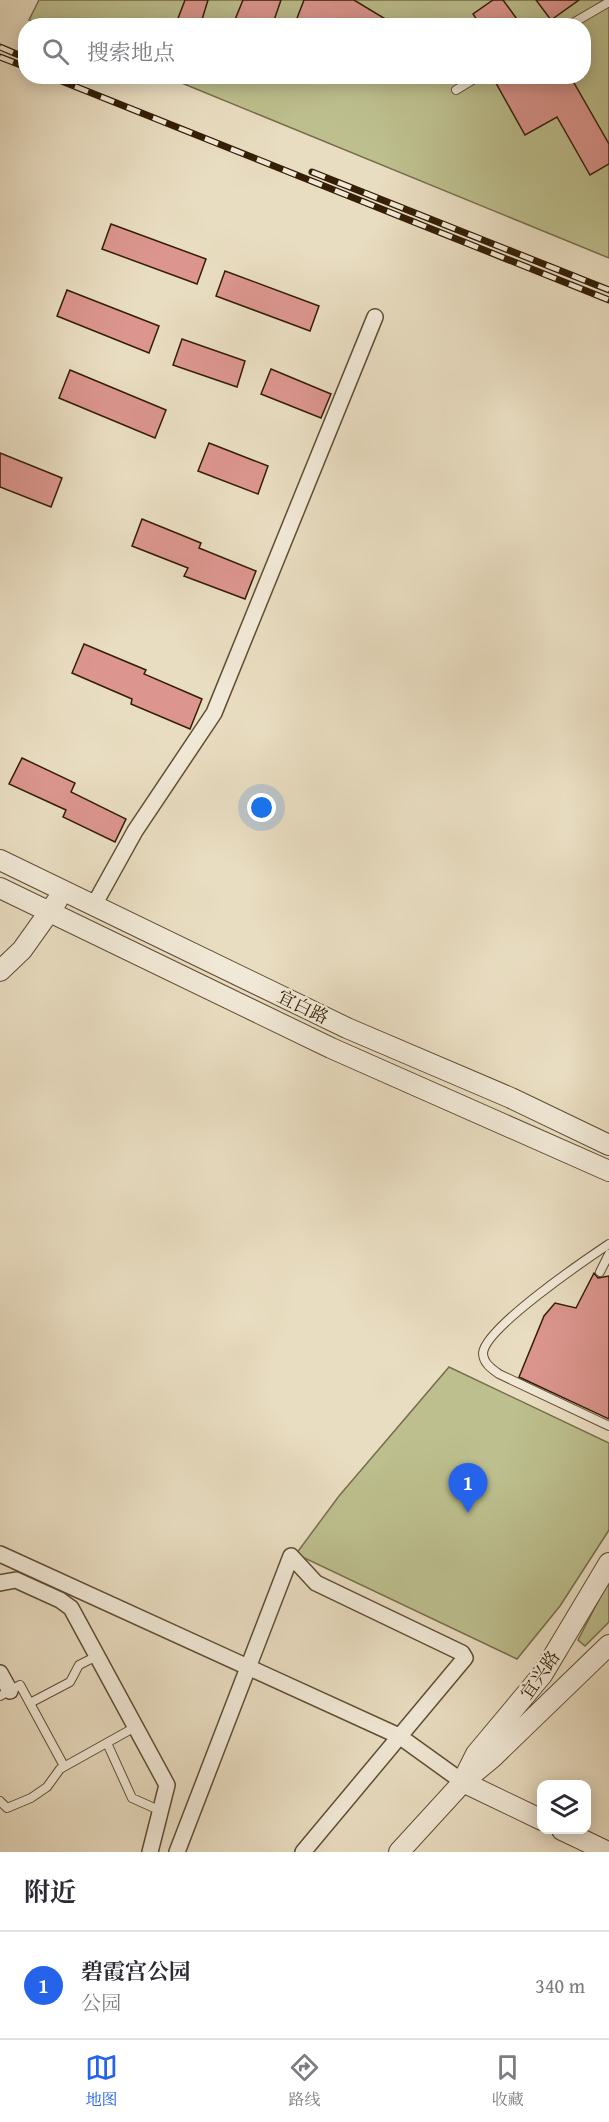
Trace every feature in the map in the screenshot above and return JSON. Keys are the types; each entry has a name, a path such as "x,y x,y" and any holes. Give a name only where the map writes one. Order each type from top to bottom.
{"street":[{"path":"94,905 135,831 214,713 375,317"},
{"name":"宜白路","path":"0,860 347,1028 512,1098 609,1145"},
{"path":"0,888 331,1048 609,1171"},
{"path":"0,971 22,950 64,890"},
{"path":"0,1554 249,1665 399,1736 463,1782 537,1818"},
{"path":"177,1852 291,1556 316,1583 462,1653 465,1658 303,1852"},
{"name":"宜兴路","path":"463,1782 476,1754 542,1675 609,1563"},
{"path":"0,1583 16,1580 60,1600 71,1608 167,1785 150,1852"},
{"name":"宜兴路","path":"399,1852 463,1782 525,1727 609,1645"},
{"path":"0,1672 5,1694"},
{"path":"570,1834 608,1852"}],"lane":[{"path":"582,18 609,2"},
{"path":"456,90 466,84"},
{"path":"609,1244 541,1293 493,1333 483,1353 485,1362 499,1374 609,1426"},
{"path":"600,1272 609,1254"},
{"path":"30,1703 70,1682 79,1665 97,1656"},
{"path":"5,1694 20,1685 64,1766"},
{"path":"0,1801 7,1808 31,1798 47,1787 64,1766 136,1726"},
{"path":"106,1743 132,1798 161,1811"}],"green space":[{"path":"39,0 609,0 609,258 184,84 591,84 591,18 30,18"},
{"path":"449,1367 609,1443 609,1530 560,1606 517,1659 296,1554 339,1496"},
{"path":"609,1580 609,1622 585,1646 578,1640"}],"building":[{"path":"185,0 208,0 202,18 178,18"},
{"path":"243,0 281,0 275,18 236,18"},
{"path":"304,0 354,0 384,18 297,18"},
{"path":"493,0 503,0 516,18 476,18 473,14"},
{"path":"536,0 579,0 554,18 550,18"},
{"path":"496,84 575,84 609,144 609,164 590,175 557,117 525,135"},
{"path":"111,224 206,259 197,284 102,249"},
{"path":"225,271 319,306 310,331 216,296"},
{"path":"67,290 159,326 149,353 57,316"},
{"path":"182,339 245,361 237,387 173,365"},
{"path":"271,369 331,394 321,418 261,394"},
{"path":"70,370 166,410 155,438 59,398"},
{"path":"209,443 268,466 258,494 198,471"},
{"path":"0,453 62,478 51,507 0,487"},
{"path":"142,519 201,543 199,548 256,571 245,599 184,576 188,568 132,546"},
{"path":"84,644 146,670 144,674 202,699 190,729 131,704 132,699 72,673"},
{"path":"22,758 75,783 71,792 126,819 115,842 63,817 66,810 9,784"},
{"path":"594,1273 598,1278 609,1276 609,1419 519,1377 544,1316 555,1303 576,1308"}],"railway":[{"path":"0,47 18,55"},
{"path":"0,57 18,64"},
{"path":"69,84 609,300"},
{"path":"312,172 609,290"}],"place":[{"name":"碧霞宫公园","path":"468,1513"}]}
